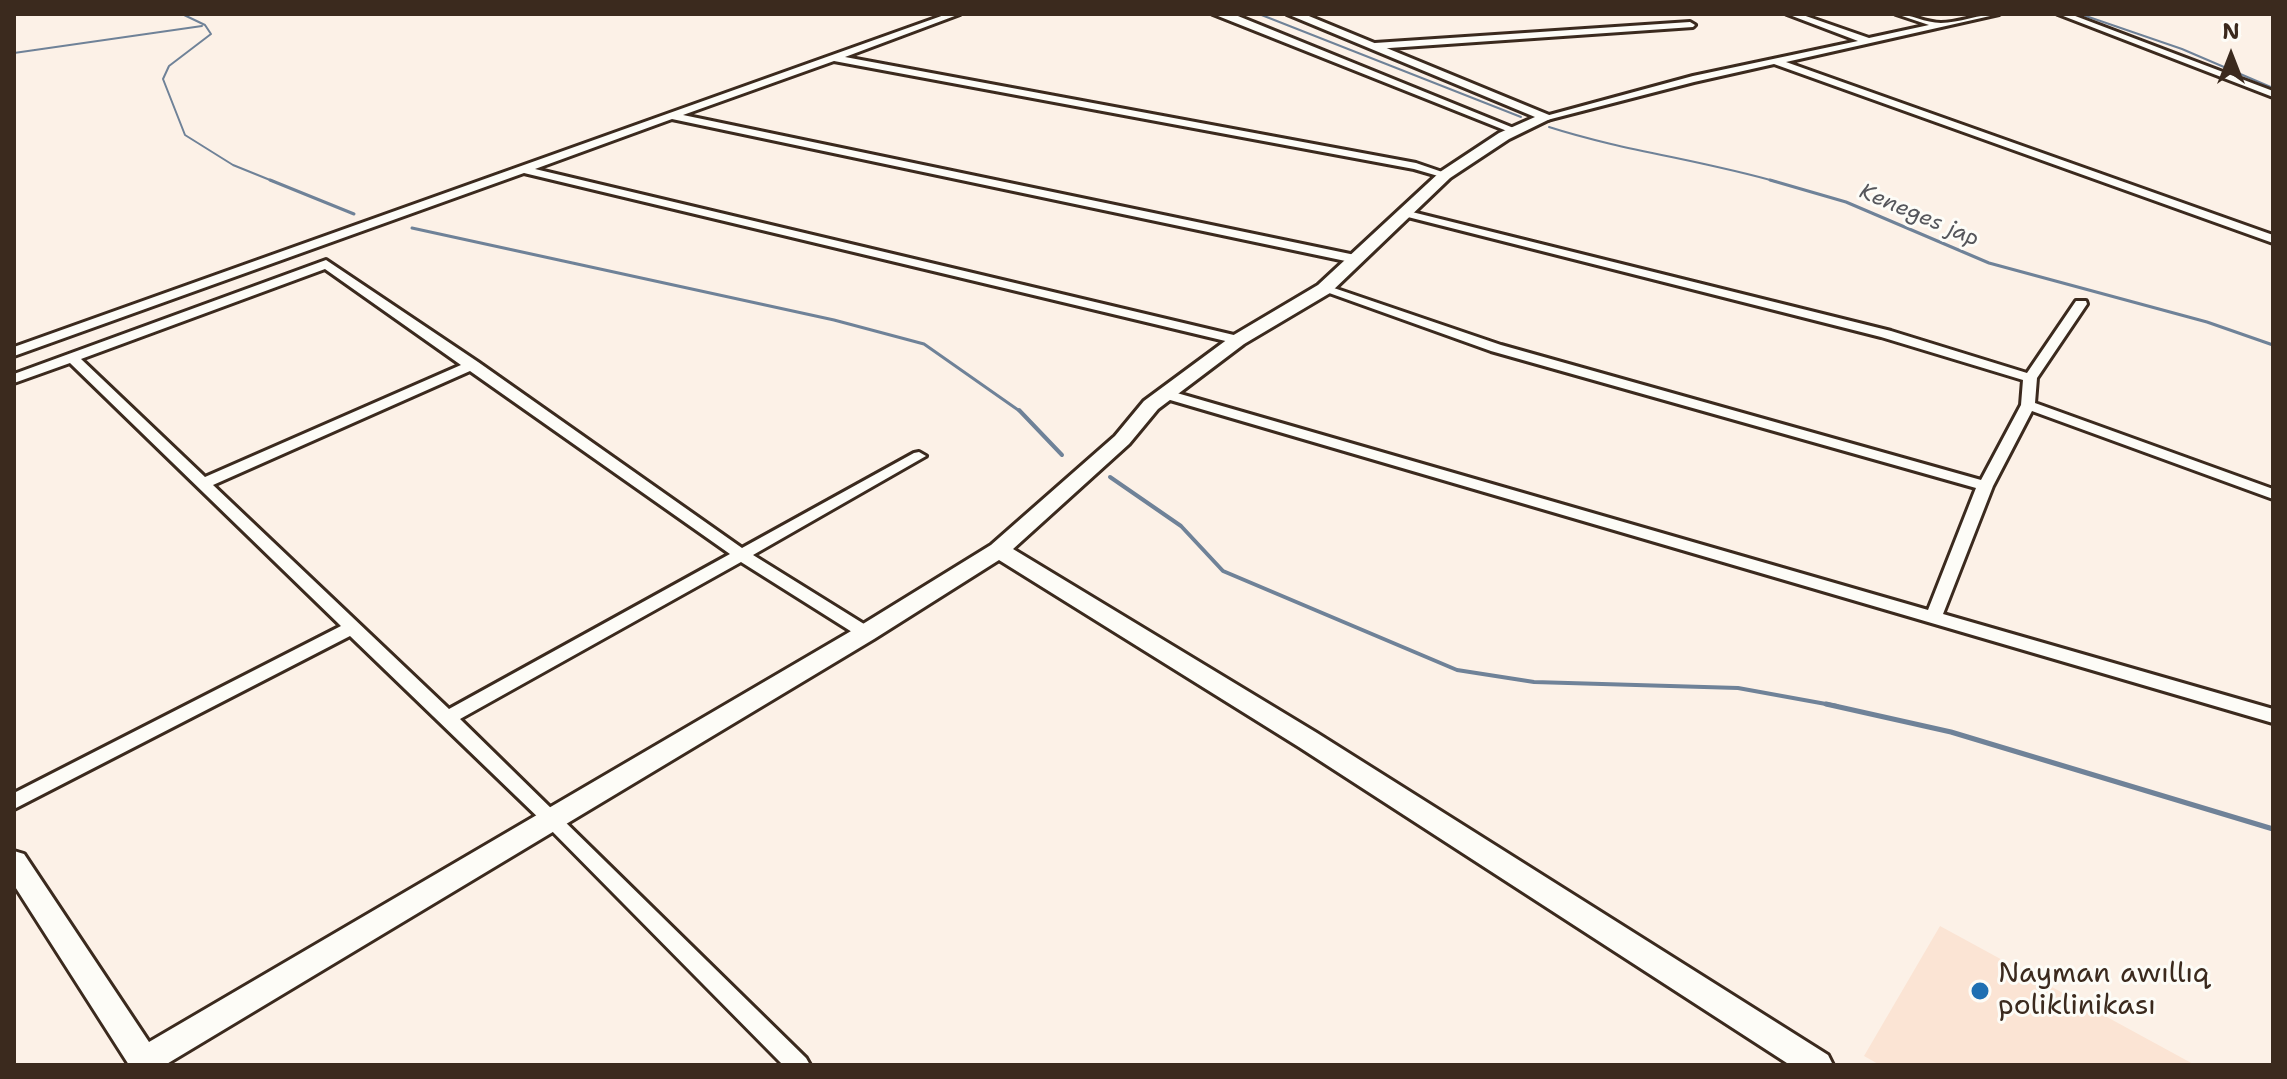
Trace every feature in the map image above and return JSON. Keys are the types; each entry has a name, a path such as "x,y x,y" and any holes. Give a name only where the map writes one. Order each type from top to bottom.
{"street":[{"path":"14,352 956,14"},
{"path":"1217,14 1228,15 1516,131"},
{"path":"1293,14 1547,117"},
{"path":"1375,46 1690,25 1671,14"},
{"path":"1791,14 1869,41"},
{"path":"1900,14 1939,26"},
{"path":"14,862 143,1064 866,633 999,550 1122,440 1151,405 1238,340 1324,289 1445,175 1516,131 1547,117 1693,79 1995,14"},
{"path":"2062,14 2273,94"},
{"path":"833,57 1416,166 1445,175"},
{"path":"1774,61 2273,239"},
{"path":"671,116 1355,259"},
{"path":"524,170 1238,340"},
{"path":"1404,213 1886,334 2030,378"},
{"path":"14,379 326,264 743,556 866,633"},
{"path":"1324,289 1496,348 1985,486"},
{"path":"1933,618 1985,486 2028,405 2030,378 2081,304"},
{"path":"73,359 551,818 798,1065"},
{"path":"202,484 473,365"},
{"path":"1165,394 2273,716"},
{"path":"2028,405 2273,494"},
{"path":"446,719 919,456"},
{"path":"999,550 1321,748 1817,1065"},
{"path":"14,802 351,628"}],"shaded area":[{"name":"Nayman awıllıq poliklinikası","path":"1940,926 2195,1065 1880,1065 1864,1056"}],"waterway":[{"path":"182,14 205,25 211,34 169,66 163,79 185,135 233,165 275,182"},
{"name":"Keneges jap","path":"1259,14 1521,117"},
{"path":"2080,14 2182,49 2273,88"},
{"path":"14,53 202,26"},
{"name":"Keneges jap","path":"1549,127 1776,182"},
{"path":"270,180 354,214"},
{"name":"Keneges jap","path":"1770,180 1776,182"},
{"name":"Keneges jap","path":"1776,182 1846,202 1989,263 2207,322 2273,345"},
{"path":"412,228 834,320 924,344 1021,412"},
{"path":"1021,412 1062,455"},
{"path":"1110,477 1181,526 1223,571 1457,670 1534,682 1738,688 1826,704"},
{"path":"1826,704 1837,706"},
{"path":"1826,704 1951,732 2273,829"}],"place":[{"name":"Nayman awıllıq poliklinikası","path":"1980,991"}]}
